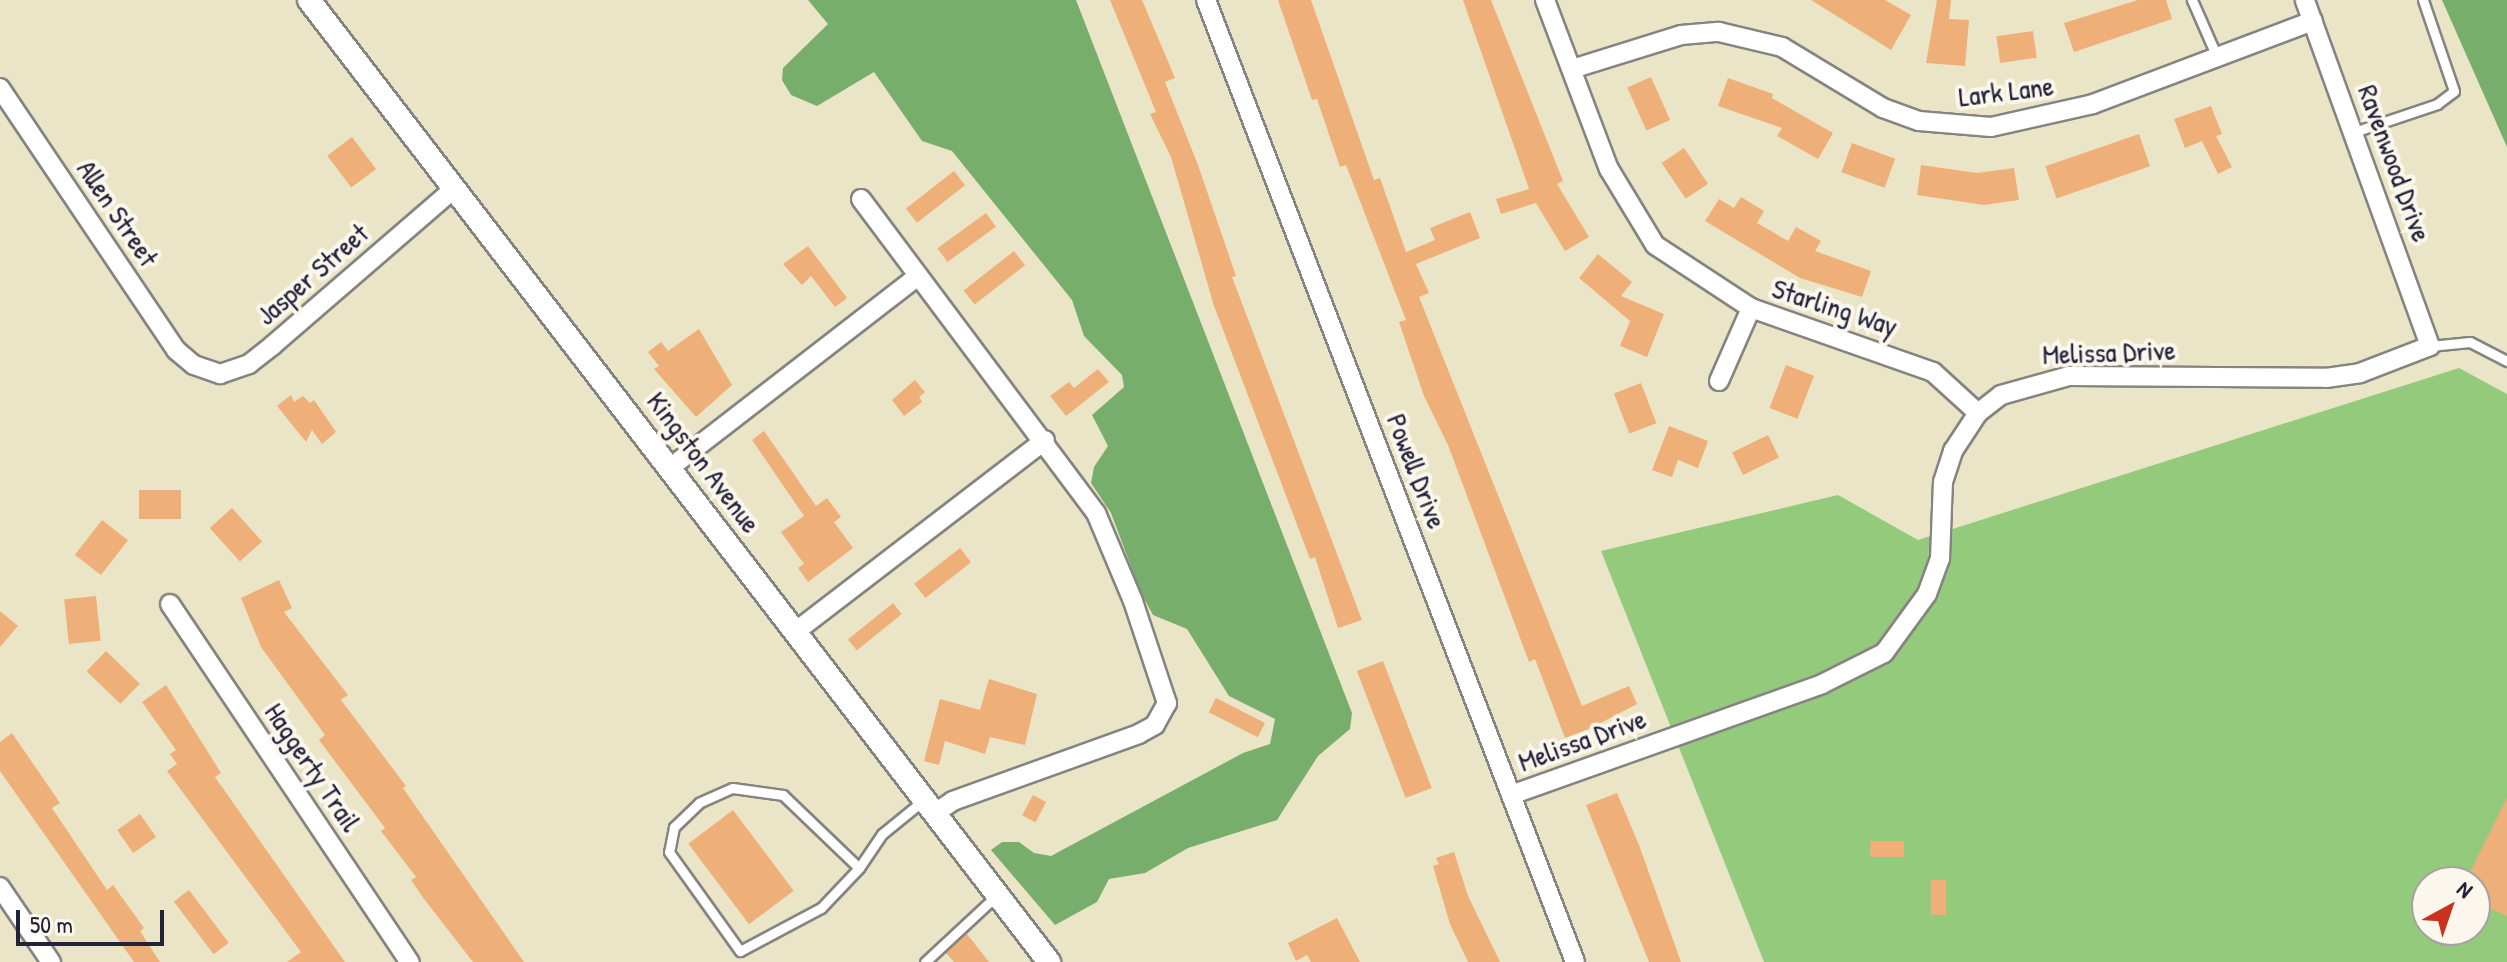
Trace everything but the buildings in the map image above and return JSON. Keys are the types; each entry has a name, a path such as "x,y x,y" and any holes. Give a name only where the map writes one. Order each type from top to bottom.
{"street":[{"name":"Kingston Avenue","path":"309,0 1049,962"},
{"name":"Powell Drive","path":"1206,0 1575,962"},
{"name":"Starling Way","path":"1545,0 1609,169 1647,234 1688,270 1751,308 1815,335 1916,363 1933,372 1978,413"},
{"name":"Ravenwood Drive","path":"2305,0 2430,346"},
{"name":"Lark Lane","path":"1572,69 1681,35 1749,36 1782,47 1883,108 1919,121 1980,127 2063,114 2313,21"},
{"name":"Allen Street","path":"0,88 176,350 194,365"},
{"name":"Jasper Street","path":"194,365 220,374 249,364 455,188"},
{"path":"861,199 1045,440 1096,513 1116,558 1161,683 1164,714 1139,734 953,801 930,806"},
{"path":"671,467 918,276"},
{"path":"1719,381 1751,308"},
{"name":"Melissa Drive","path":"1511,795 1822,684 1884,653 1927,594 1940,559 1943,482 1953,451 1978,413 2022,387 2069,376 2326,378 2360,373 2430,346"},
{"path":"795,632 1045,440"},
{"name":"Haggerty Trail","path":"170,604 410,962"},
{"path":"0,887 51,962"}],"lane":[{"path":"2192,0 2217,57"},
{"path":"2354,132 2437,104 2454,91 2423,0"},
{"path":"2430,346 2470,342 2507,361"},
{"path":"859,868 783,795 732,788 699,803 674,827 669,852 740,951 821,908 859,868 882,834 930,806"},
{"path":"925,962 997,895"}],"green space":[{"path":"808,0 1076,0 1352,713 1350,729 1318,756 1277,820 1188,848 1145,873 1109,879 1097,902 1055,925 991,850 1002,842 1019,842 1034,853 1051,856 1243,753 1270,744 1275,719 1229,696 1187,629 1153,615 1141,593 1111,513 1091,483 1094,467 1108,446 1092,415 1124,387 1122,375 1084,336 1072,300 952,151 922,141 874,72 817,106 791,95 782,80 783,68 828,24"},
{"path":"2442,0 2507,0 2507,147"},
{"path":"2459,368 2507,394 2507,962 1764,962 1601,551 1838,495 1918,540"}]}
